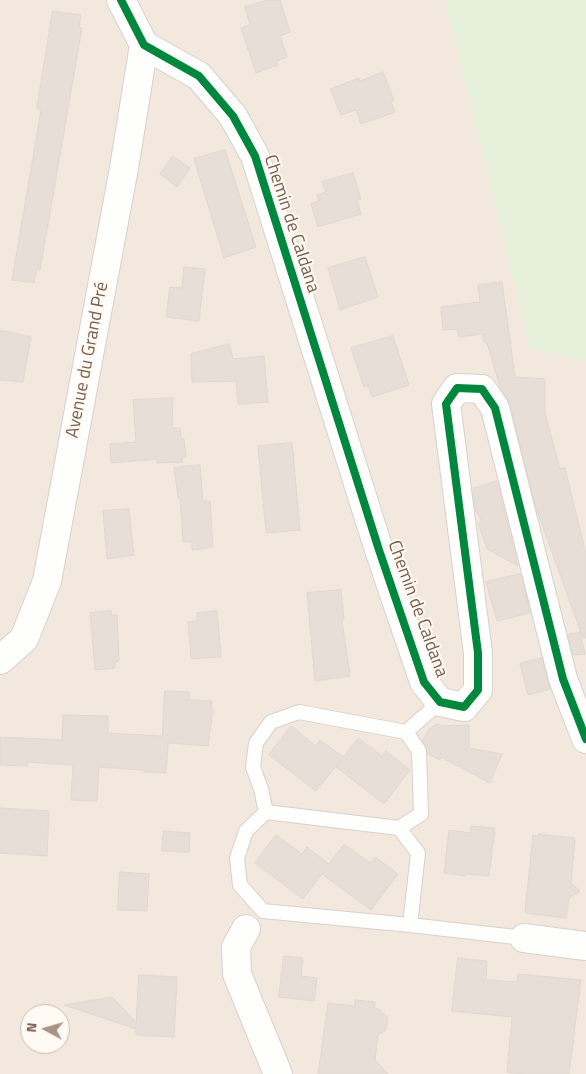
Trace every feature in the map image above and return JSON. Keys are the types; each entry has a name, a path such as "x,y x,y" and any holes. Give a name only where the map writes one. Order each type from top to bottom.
{"street":[{"path":"121,0 144,45"},
{"name":"Avenue du Grand Pré","path":"0,660 24,639 47,581 124,168 144,45"},
{"name":"Chemin de Caldana","path":"144,45 199,76 233,116 255,156 380,550 424,682 440,702 464,707 478,690 478,653 446,404 457,388 482,389 495,408 563,679 586,739"},
{"path":"255,920 236,947 237,974 278,1074"},
{"path":"524,938 586,946"}],"lane":[{"path":"406,732 440,702"},
{"path":"299,712 406,732 419,751 421,814 399,828 266,812 261,788 253,767 256,743 271,722 299,712"},
{"path":"266,812 246,831 237,858 240,885 255,920 410,925 524,938"},
{"path":"399,828 418,853 410,925"}],"shaded area":[{"path":"0,0 586,0 586,1074 0,1074"}],"green space":[{"path":"445,0 586,0 586,361 530,348"}],"building":[{"path":"267,0 280,0 290,32 280,36 287,57 277,61 278,65 256,73 241,28 250,25 245,7"},
{"path":"53,11 81,15 79,27 82,28 40,270 37,269 34,283 12,280 41,110 37,109"},
{"path":"383,72 394,101 391,102 395,112 361,124 356,110 341,115 330,89 359,78 360,81"},
{"path":"225,150 256,247 224,258 194,159"},
{"path":"173,156 190,168 177,187 160,174"},
{"path":"353,173 361,199 357,200 361,214 318,227 311,204 319,201 317,195 326,192 322,182"},
{"path":"365,257 378,297 340,310 328,268"},
{"path":"184,267 205,269 199,321 166,317 170,287 182,288"},
{"path":"502,282 515,377 545,379 545,413 560,469 565,468 586,554 586,638 583,638 535,505 510,404 500,387 487,343 484,343 483,334 459,337 457,329 443,330 441,307 480,302 478,285"},
{"path":"0,330 31,337 23,382 0,380"},
{"path":"393,336 409,385 372,397 368,386 364,387 351,348"},
{"path":"229,344 233,359 264,356 268,402 238,404 236,381 192,382 191,354"},
{"path":"173,398 172,428 180,428 181,439 184,439 186,457 182,457 183,462 157,463 157,459 111,463 110,444 136,442 133,400"},
{"path":"292,443 300,530 266,533 258,446"},
{"path":"200,465 203,501 210,501 213,547 192,550 192,542 183,542 180,498 178,498 174,468"},
{"path":"497,481 518,566 487,549 478,523 482,522 475,507 473,489"},
{"path":"129,509 134,555 107,559 103,511"},
{"path":"521,574 530,613 497,621 486,582"},
{"path":"341,590 344,619 342,620 350,676 315,681 307,593"},
{"path":"111,611 111,615 117,615 119,661 115,662 115,668 95,670 90,613"},
{"path":"217,611 221,657 191,659 188,622 197,621 197,613"},
{"path":"580,632 585,654 573,655 568,635"},
{"path":"542,658 550,689 528,695 520,664"},
{"path":"165,691 189,692 189,700 212,701 213,710 208,746 168,743 166,773 99,767 97,801 71,800 73,765 28,762 28,766 0,765 0,737 62,740 63,715 108,716 108,733 162,736"},
{"path":"438,724 442,726 469,725 469,748 502,754 490,783 441,757 440,760 428,754 422,740 429,729"},
{"path":"291,726 316,746 320,740 343,757 358,738 382,756 386,751 410,770 384,804 336,767 341,760 316,791 269,755"},
{"path":"0,808 49,811 47,856 0,853"},
{"path":"471,826 495,828 489,876 467,874 466,876 444,873 449,830 471,833"},
{"path":"164,831 190,833 189,852 162,851"},
{"path":"539,834 575,838 571,883 580,891 569,898 566,918 525,913 533,835 538,836"},
{"path":"276,835 302,854 307,847 329,864 344,844 370,863 375,857 398,874 371,910 322,874 303,899 255,863"},
{"path":"120,872 149,874 147,911 118,910"},
{"path":"284,956 303,958 301,976 317,978 314,1001 279,997"},
{"path":"458,958 487,961 486,980 517,982 518,974 581,980 569,1074 507,1072 512,1017 452,1011"},
{"path":"139,975 177,977 174,1037 136,1035 136,1029 70,1007 70,1004 112,997 136,1022"},
{"path":"355,1000 375,1002 374,1009 379,1009 388,1018 386,1030 378,1035 375,1060 388,1074 318,1074 328,1003 355,1006"}],"cycle path":[{"path":"121,0 144,45 199,76 233,116 255,156 379,550 424,682 440,702 464,707 478,690 478,653 446,404 457,388 482,389 495,408 563,679 586,739"}]}
